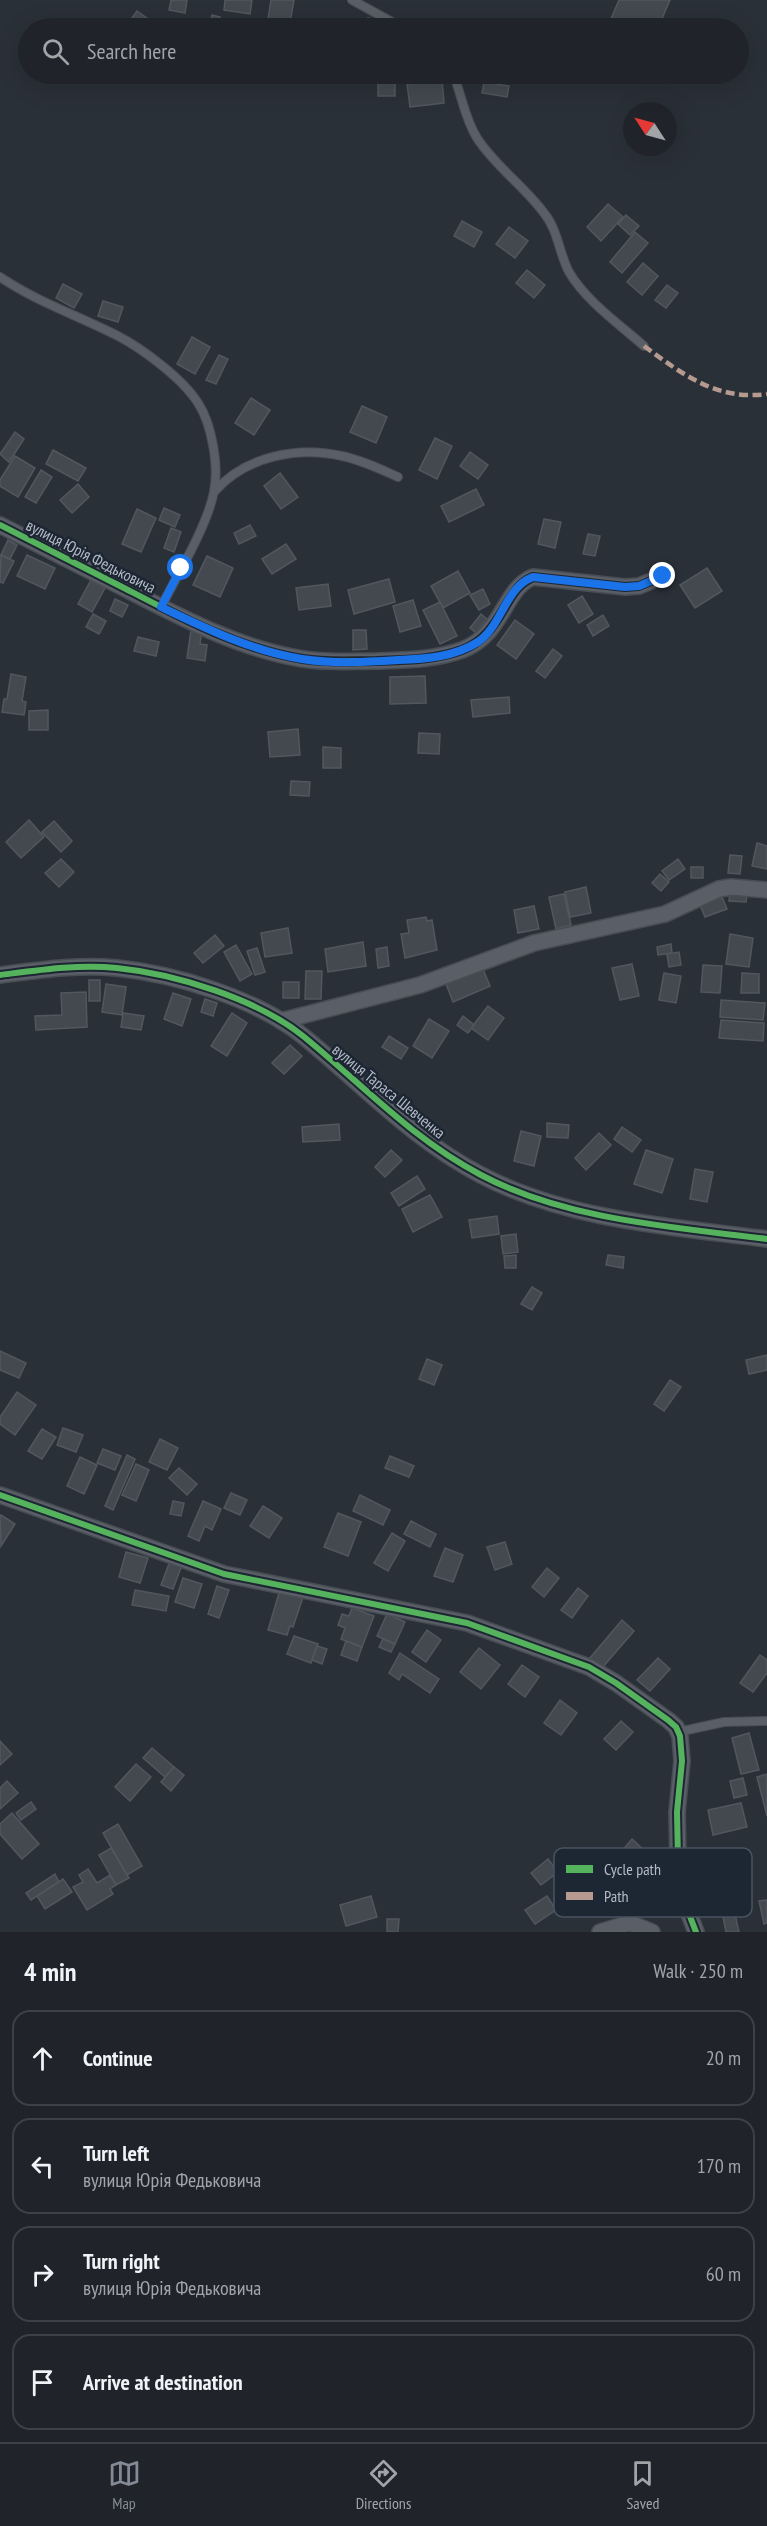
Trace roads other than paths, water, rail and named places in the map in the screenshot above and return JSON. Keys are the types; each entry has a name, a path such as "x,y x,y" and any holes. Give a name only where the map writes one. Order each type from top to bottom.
{"street":[{"name":"вулиця Юрія Федьковича","path":"0,525 161,607 235,641 285,655 327,661 446,656 479,641 500,618 515,590 533,577 625,587 639,586 663,576"},
{"path":"281,1020 420,986 506,952 553,938 665,914 719,889 731,887 767,890"},
{"name":"вулиця Тараса Шевченка","path":"0,975 50,969 117,968 155,975 216,992 281,1020 397,1120 426,1142 455,1161 500,1184 540,1200 601,1215 767,1239"},
{"path":"0,1495 224,1574 467,1623 589,1667 668,1720 678,1731 682,1752 677,1812 678,1848"},
{"path":"690,1917 696,1932"},
{"path":"600,1932 630,1923 652,1932"}],"lane":[{"path":"352,0 385,18"},
{"path":"456,84 465,114 477,138 495,161 544,212 552,224 566,264 574,279 585,293 644,346"},
{"path":"0,277 31,295 135,346 186,389 198,403 208,425 215,462 214,492 202,525 161,607"},
{"path":"214,492 232,474 248,465 299,453 326,452 344,456 398,477"},
{"path":"678,1731 724,1722 767,1721"}]}
